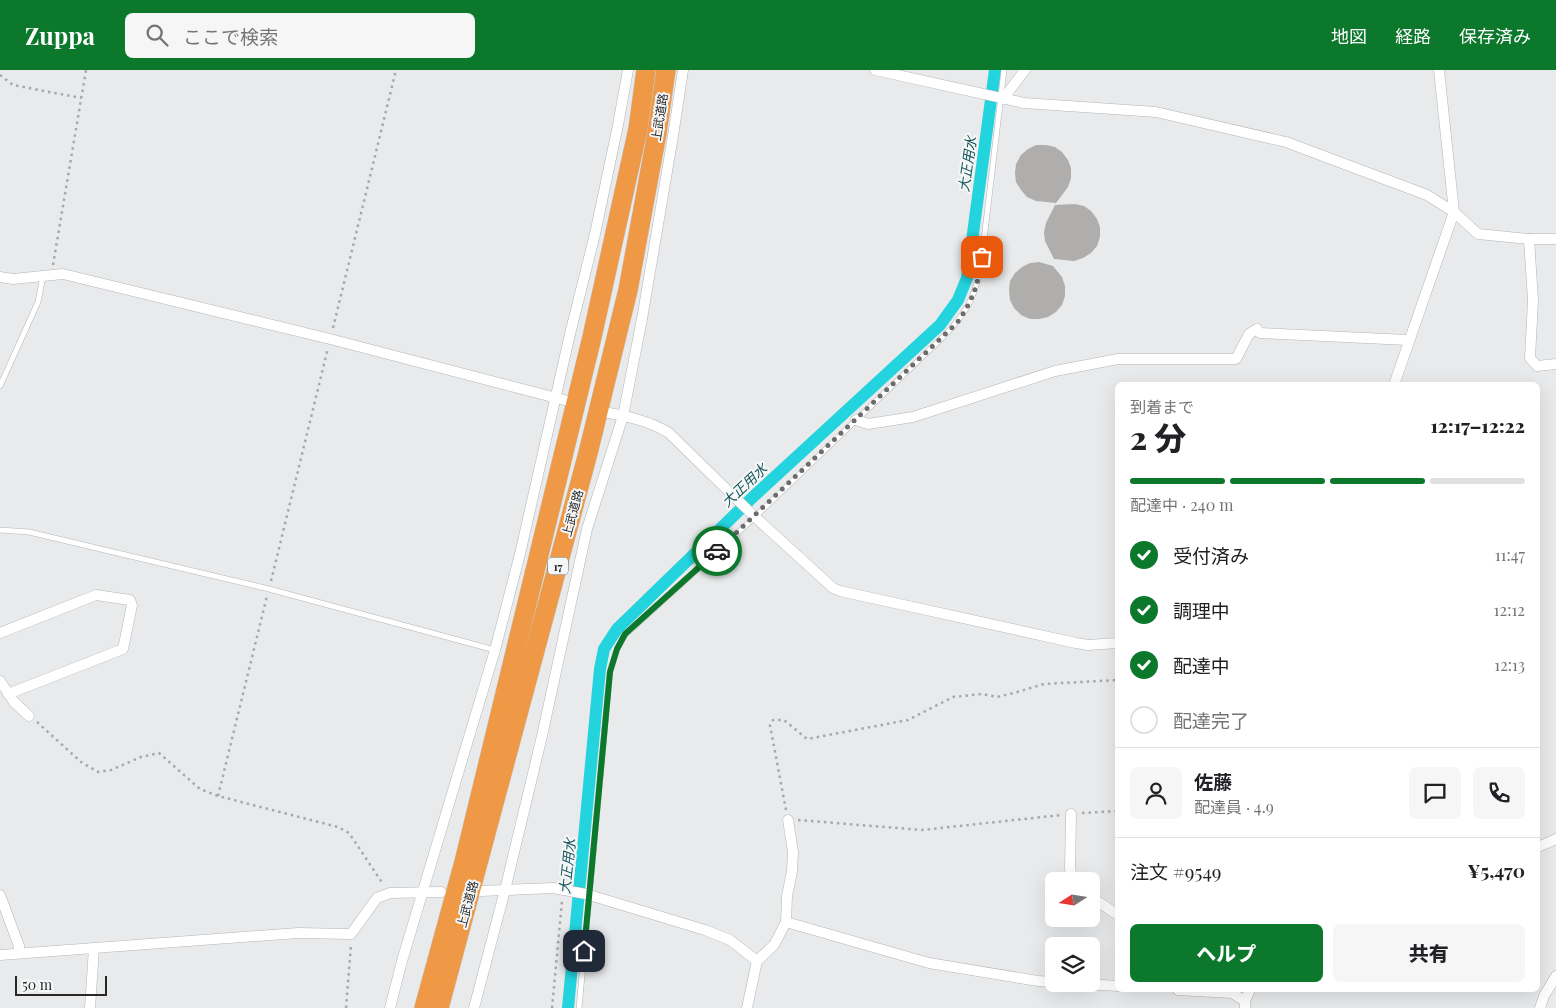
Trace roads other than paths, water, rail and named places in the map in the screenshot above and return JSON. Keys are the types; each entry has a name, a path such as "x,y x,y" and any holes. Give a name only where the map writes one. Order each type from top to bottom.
{"highway":[{"name":"上武道路","path":"437,1000 464,862 592,338 638,128 646,70"},
{"name":"上武道路","path":"437,1000 586,462 628,290 657,133 666,70"},
{"name":"17","path":"423,1008 437,1000"}],"street":[{"path":"390,1008 402,961 495,650 520,554 570,334 595,234 628,70"},
{"path":"474,1008 542,736 586,529 623,416 642,320 683,70"},
{"path":"875,70 1024,104 1156,112 1286,142 1427,195 1454,212 1478,234 1529,239 1556,239"},
{"path":"1001,98 1025,70"},
{"path":"1395,382 1454,212 1439,70"},
{"path":"1529,239 1533,300 1530,358 1537,366 1556,364"},
{"path":"0,277 14,279 63,274 330,339 568,401"},
{"path":"856,420 868,424 913,417 1055,371 1118,359 1236,359 1249,334 1257,329 1260,333 1408,340"},
{"path":"604,412 659,427 669,433 753,515 829,585 840,591 1076,643 1088,645 1115,643"},
{"path":"0,633 96,595 130,600 132,605 124,649 8,694"},
{"path":"0,681 14,702 29,716"},
{"path":"1071,814 1071,872"},
{"path":"747,1008 757,960 774,945 786,922 787,896 792,871 793,852 788,820"},
{"path":"1540,846 1556,839"},
{"path":"481,891 553,888 588,894 705,930 730,940 757,960"},
{"path":"0,955 298,933 351,934 377,898 390,893 441,892"},
{"path":"0,895 20,953"},
{"path":"1100,903 1115,913"},
{"path":"786,922 929,964 1045,981"},
{"path":"90,1008 94,948"},
{"path":"1540,1008 1544,996 1556,976"},
{"path":"1100,985 1115,986"},
{"path":"1214,992 1232,993 1245,1004 1249,992"}],"lane":[{"path":"579,1008 588,894 610,672 617,649 625,634 943,337 957,323 970,304 979,281 1004,70"},
{"path":"0,386 38,302 47,275"},
{"path":"0,530 29,532 269,589 495,650"}],"waterway":[{"name":"大正用水","path":"568,1008 600,669 604,649 617,629 754,496 940,325 958,300 967,278 995,70"}]}
